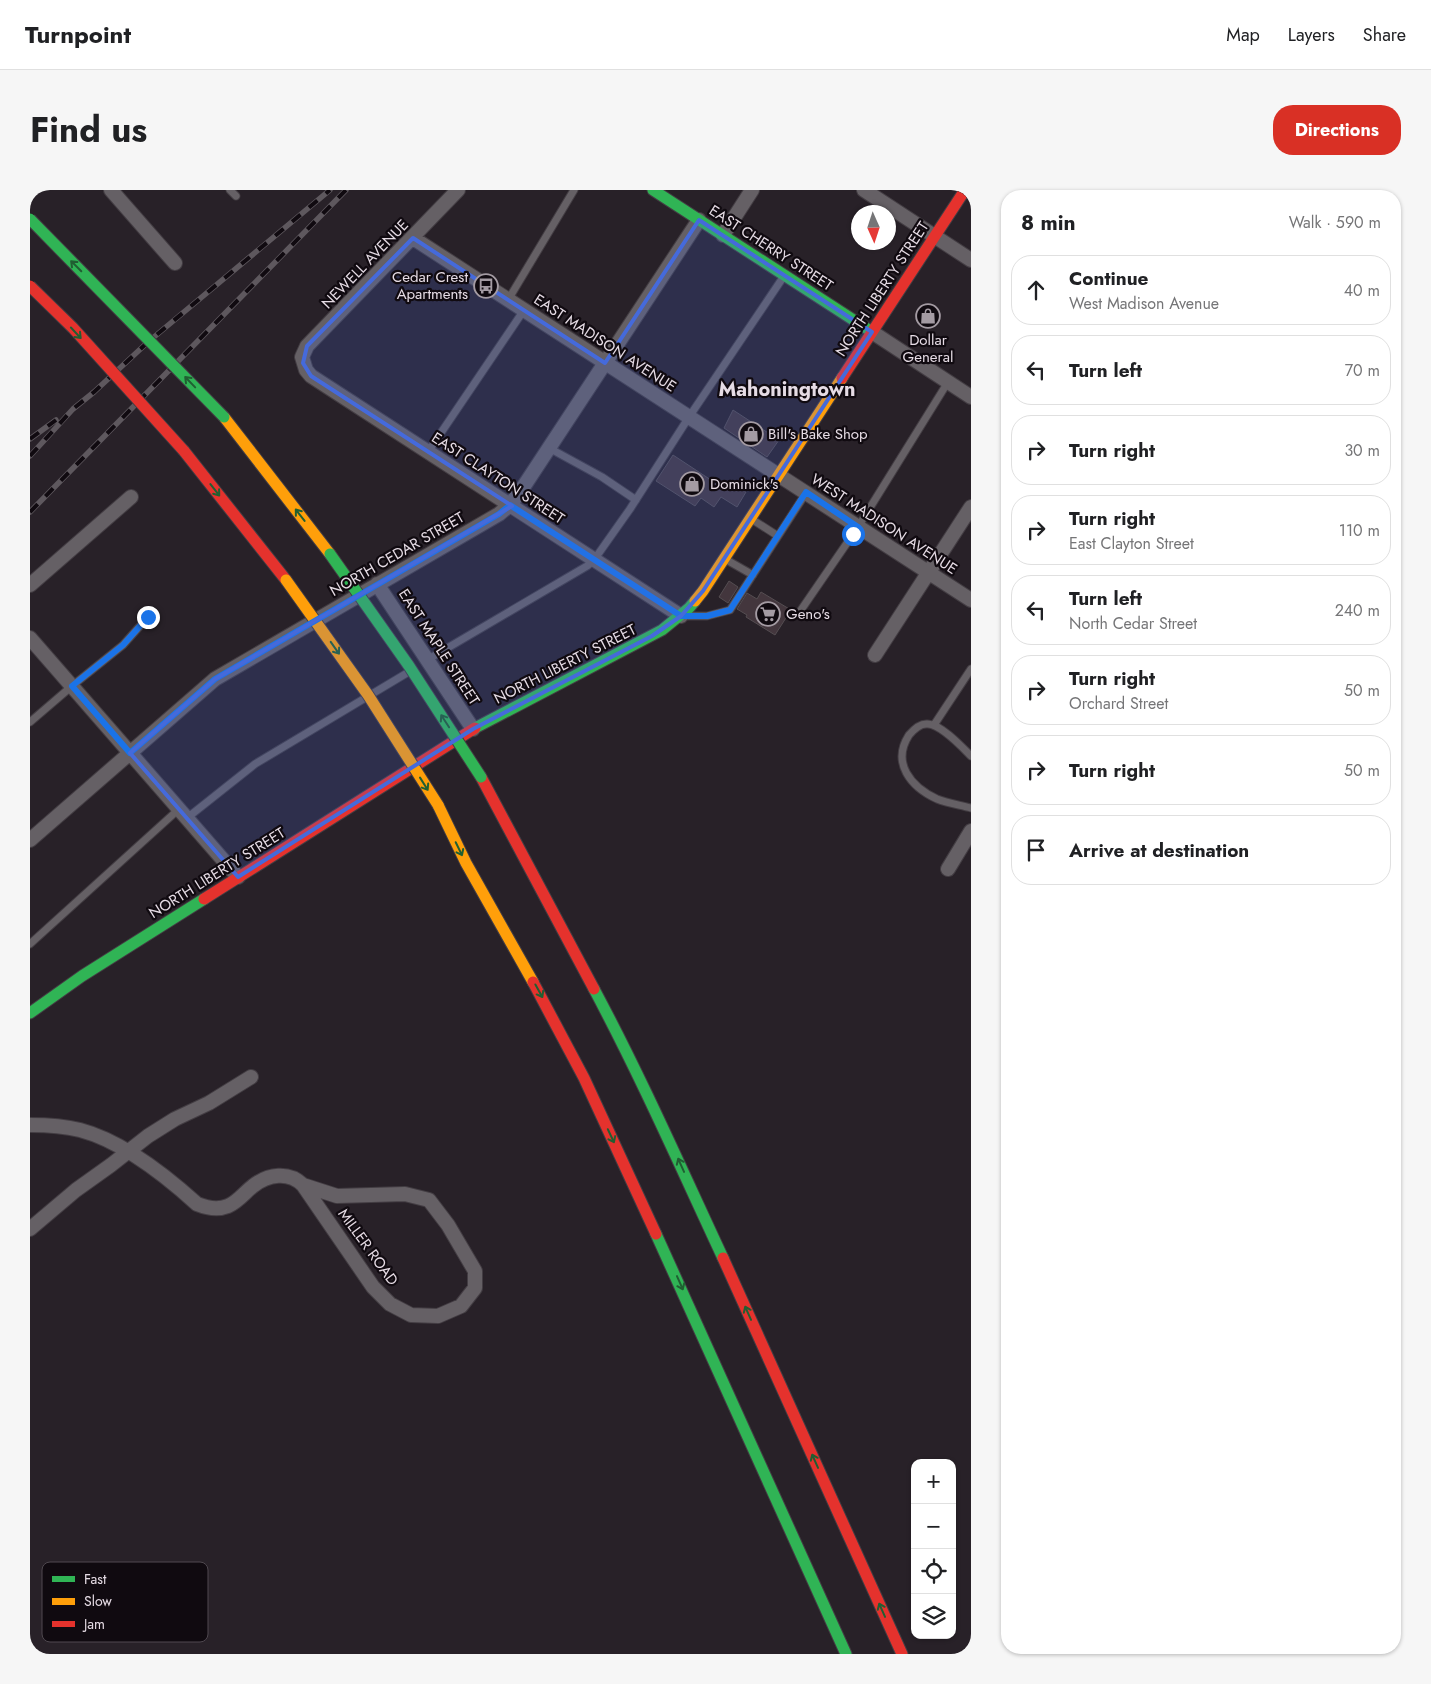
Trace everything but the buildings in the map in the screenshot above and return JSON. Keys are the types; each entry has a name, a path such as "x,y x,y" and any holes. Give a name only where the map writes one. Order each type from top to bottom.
{"main road":[{"name":"EAST CHERRY STREET","path":"653,190 872,332"},
{"name":"NORTH LIBERTY STREET","path":"30,1013 82,976 473,729 652,636 681,616 696,601 725,559 965,190"},
{"path":"30,218 224,417 330,554 409,666 481,777 541,892 588,976 659,1118 902,1654"},
{"path":"30,286 73,328 184,452 286,580 368,695 438,805 466,863 512,942 584,1078 681,1286 846,1654"}],"street":[{"path":"111,190 175,263"},
{"name":"NEWELL AVENUE","path":"303,363 303,352 307,346 458,190"},
{"path":"723,235 752,190"},
{"path":"864,190 971,260"},
{"name":"NORTH CEDAR STREET","path":"30,840 215,679 510,505 699,220"},
{"name":"EAST MADISON AVENUE","path":"413,238 779,475"},
{"path":"872,332 971,397"},
{"name":"EAST CLAYTON STREET","path":"303,363 311,376 681,616"},
{"name":"WEST MADISON AVENUE","path":"779,475 971,600"},
{"path":"30,585 131,497"},
{"path":"875,655 930,573 971,507"},
{"name":"EAST MAPLE STREET","path":"377,584 473,729"},
{"path":"30,638 238,877"},
{"path":"948,869 971,831"},
{"path":"30,1229 76,1190 148,1136 168,1123 209,1103 251,1077"},
{"name":"MILLER ROAD","path":"30,1124 59,1126 102,1138 151,1167 204,1207 219,1208 228,1206 259,1182 276,1176 287,1175 297,1178 373,1287 390,1304 411,1315 438,1316 461,1306 475,1288 476,1271 448,1225 429,1200 405,1194 337,1196 303,1184"}],"lane":[{"path":"230,190 236,196"},
{"path":"508,300 574,190"},
{"path":"30,944 183,814 255,764 594,560 636,500 784,275"},
{"path":"428,452 524,310"},
{"path":"801,610 858,527 948,382"},
{"path":"549,448 602,477 636,500"},
{"path":"681,616 707,616 730,610 806,492"},
{"path":"751,519 778,536"},
{"path":"725,559 753,575"},
{"path":"30,722 123,645 148,617"},
{"path":"934,725 971,669"},
{"path":"971,756 955,740 934,725 927,724 920,725 913,730 904,744 902,754 905,771 920,788 938,799 971,808"}],"highlighted area":[{"path":"699,220 872,332 703,591 681,616 652,636 473,729 238,877 130,753 215,679 512,506 311,376 303,363 307,346 413,238 605,363"}],"railway":[{"path":"30,456 73,409 148,342 330,190"},
{"path":"30,512 346,190"},
{"path":"30,439 56,420"}],"traffic: fast":[{"path":"653,190 872,332"},
{"path":"30,219 224,417"},
{"path":"330,554 409,666 481,777"},
{"path":"475,728 662,630 695,601"},
{"path":"30,1013 82,976 204,899"},
{"path":"594,989 644,1089 723,1258"},
{"path":"656,1234 846,1654"}],"traffic: slow":[{"path":"695,601 842,378"},
{"path":"224,417 330,554"},
{"path":"286,580 368,695 438,805"},
{"path":"438,805 466,863 533,982"}],"traffic: jam":[{"path":"842,378 965,190"},
{"path":"30,286 73,328 184,451"},
{"path":"184,451 286,580"},
{"path":"204,899 475,728"},
{"path":"481,777 594,989"},
{"path":"533,982 584,1078 656,1234"},
{"path":"723,1258 902,1654"}],"place":[{"name":"Cedar Crest Apartments","path":"486,286"},
{"name":"Dollar General","path":"928,316"},
{"name":"Bill's Bake Shop","path":"751,434"},
{"name":"Dominick's","path":"692,484"},
{"name":"Geno's","path":"768,614"}],"district":[{"name":"Mahoningtown","path":"787,389"}],"route":[{"path":"148,617 123,645 72,686 130,753 215,679 499,514 510,505 681,616 707,616 730,610 806,492 858,527 853,534"}]}
